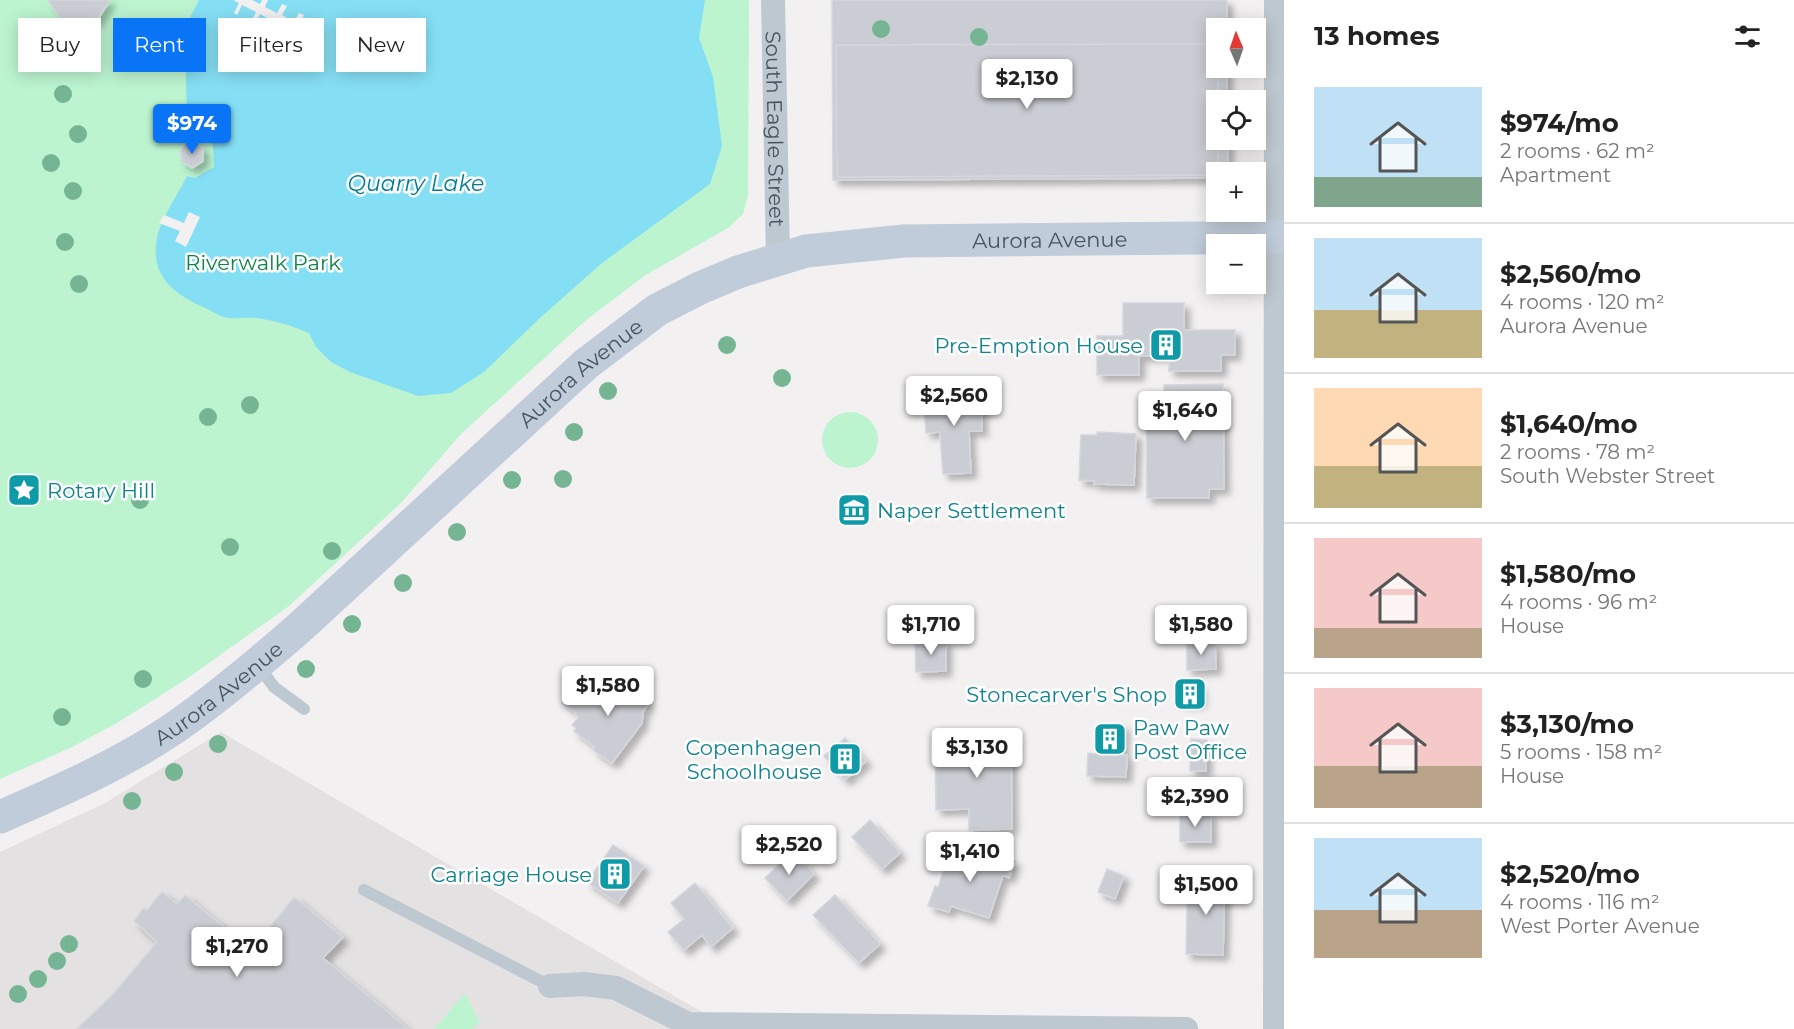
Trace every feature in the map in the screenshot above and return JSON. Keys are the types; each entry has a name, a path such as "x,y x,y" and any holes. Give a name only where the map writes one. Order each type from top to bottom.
{"main road":[{"name":"Aurora Avenue","path":"0,817 91,774 178,725 258,664 586,364 657,310 700,288 778,258 809,251 904,241 1279,237"}],"street":[{"name":"South Eagle Street","path":"773,0 778,258"},
{"path":"1275,1029 1278,15"},
{"path":"550,986 584,984 616,988 688,1024 1186,1029"}],"lane":[{"path":"258,664 274,687 304,709"},
{"path":"364,890 550,986"}],"shaded area":[{"path":"221,732 726,1026 1166,1029 0,1029 0,852 105,803"}],"green space":[{"name":"Riverwalk Park","path":"0,0 749,0 748,195 743,214 728,228 644,276 585,321 461,434 401,503 289,606 185,680 117,723 72,747 0,779"},
{"path":"850,412 861,414 870,420 876,429 878,440 876,451 870,460 861,466 850,468 839,466 830,460 824,451 822,440 824,429 830,420 839,414"},
{"path":"465,993 480,1023 471,1029 434,1029"}],"water":[{"name":"Quarry Lake","path":"199,0 705,0 699,38 713,77 722,146 710,184 602,263 484,372 451,393 418,396 350,372 331,362 316,347 309,333 270,320 221,316 182,296 173,289 160,272 156,251 157,238 166,214 187,176 195,178 214,167 213,144 187,128 186,72 206,72 206,18 190,18"}],"pier":[{"path":"233,0 252,0 260,4 262,0 268,0 265,7 277,13 282,4 287,6 282,15 287,18 267,18 260,14 258,18 253,18 256,12 242,5 237,15 234,13 239,3"},
{"path":"299,13 304,15 302,18 296,18"},
{"path":"189,212 200,217 186,247 175,241 180,231 159,223 164,215 184,223"}],"building":[{"path":"48,0 110,0 99,18 60,18"},
{"path":"832,0 1227,0 1227,18 1206,18 1206,78 1227,78 1227,90 1206,90 1206,150 1228,150 1228,162 1206,162 1206,178 833,180"},
{"path":"1206,44 1206,78 1218,78 1218,90 1206,90 1206,150 1218,150 1218,162 1206,162 1206,175 837,177 836,45"},
{"path":"191,142 203,148 203,161 192,168 181,161 181,149"},
{"name":"Pre-Emption House","path":"1123,303 1184,303 1184,330 1235,330 1235,355 1221,355 1221,371 1169,371 1169,356 1139,356 1139,375 1097,375 1097,336 1123,336"},
{"path":"1223,384 1224,489 1209,489 1209,498 1147,498 1146,398 1164,398 1164,385"},
{"path":"966,387 967,401 981,401 982,431 969,431 971,473 943,474 940,432 926,433 924,403 936,402 936,388"},
{"path":"1097,432 1136,434 1134,485 1094,484 1095,481 1079,480 1081,435 1097,435"},
{"path":"1215,607 1216,634 1179,634 1178,608"},
{"path":"915,641 946,641 946,671 916,672"},
{"path":"1187,643 1215,643 1216,669 1187,670"},
{"path":"613,679 623,689 625,685 649,703 643,712 642,723 612,763 593,750 595,747 574,731 576,728 572,725 578,718 575,712 562,703 572,690 584,699 593,689 597,692 605,680"},
{"name":"Stonecarver's Shop","path":"1181,685 1200,685 1200,702 1181,703"},
{"name":"Paw Paw Post Office","path":"1097,725 1124,725 1123,755 1127,755 1126,777 1087,776 1088,753 1096,754"},
{"path":"1011,731 1012,829 969,830 969,809 936,810 935,744 970,743 970,732"},
{"name":"Copenhagen Schoolhouse","path":"845,738 866,761 845,780 824,756"},
{"path":"1191,739 1207,740 1206,771 1190,771"},
{"path":"1180,813 1211,813 1211,842 1180,842"},
{"path":"870,820 900,853 882,869 852,837"},
{"name":"Carriage House","path":"613,845 644,866 618,903 587,882"},
{"path":"951,848 995,862 997,856 1015,861 1009,878 1003,875 989,918 951,906 949,912 928,906 935,886 938,887"},
{"path":"792,852 814,874 787,901 765,878"},
{"path":"1107,869 1124,876 1115,899 1098,892"},
{"path":"1188,877 1225,877 1223,955 1186,954"},
{"path":"695,883 733,928 711,947 702,935 684,950 668,932 684,919 671,903"},
{"path":"162,892 177,904 185,895 252,950 294,897 343,937 323,958 408,1029 77,1029 115,992 157,942 134,921 144,908 147,910"},
{"path":"835,895 880,944 859,963 813,915"}],"place":[{"name":"Pre-Emption House","path":"1166,345"},
{"name":"Rotary Hill","path":"24,490"},
{"name":"Naper Settlement","path":"854,510"},
{"name":"Stonecarver's Shop","path":"1190,694"},
{"name":"Paw Paw Post Office","path":"1110,739"},
{"name":"Copenhagen Schoolhouse","path":"845,759"},
{"name":"Carriage House","path":"615,874"}]}
